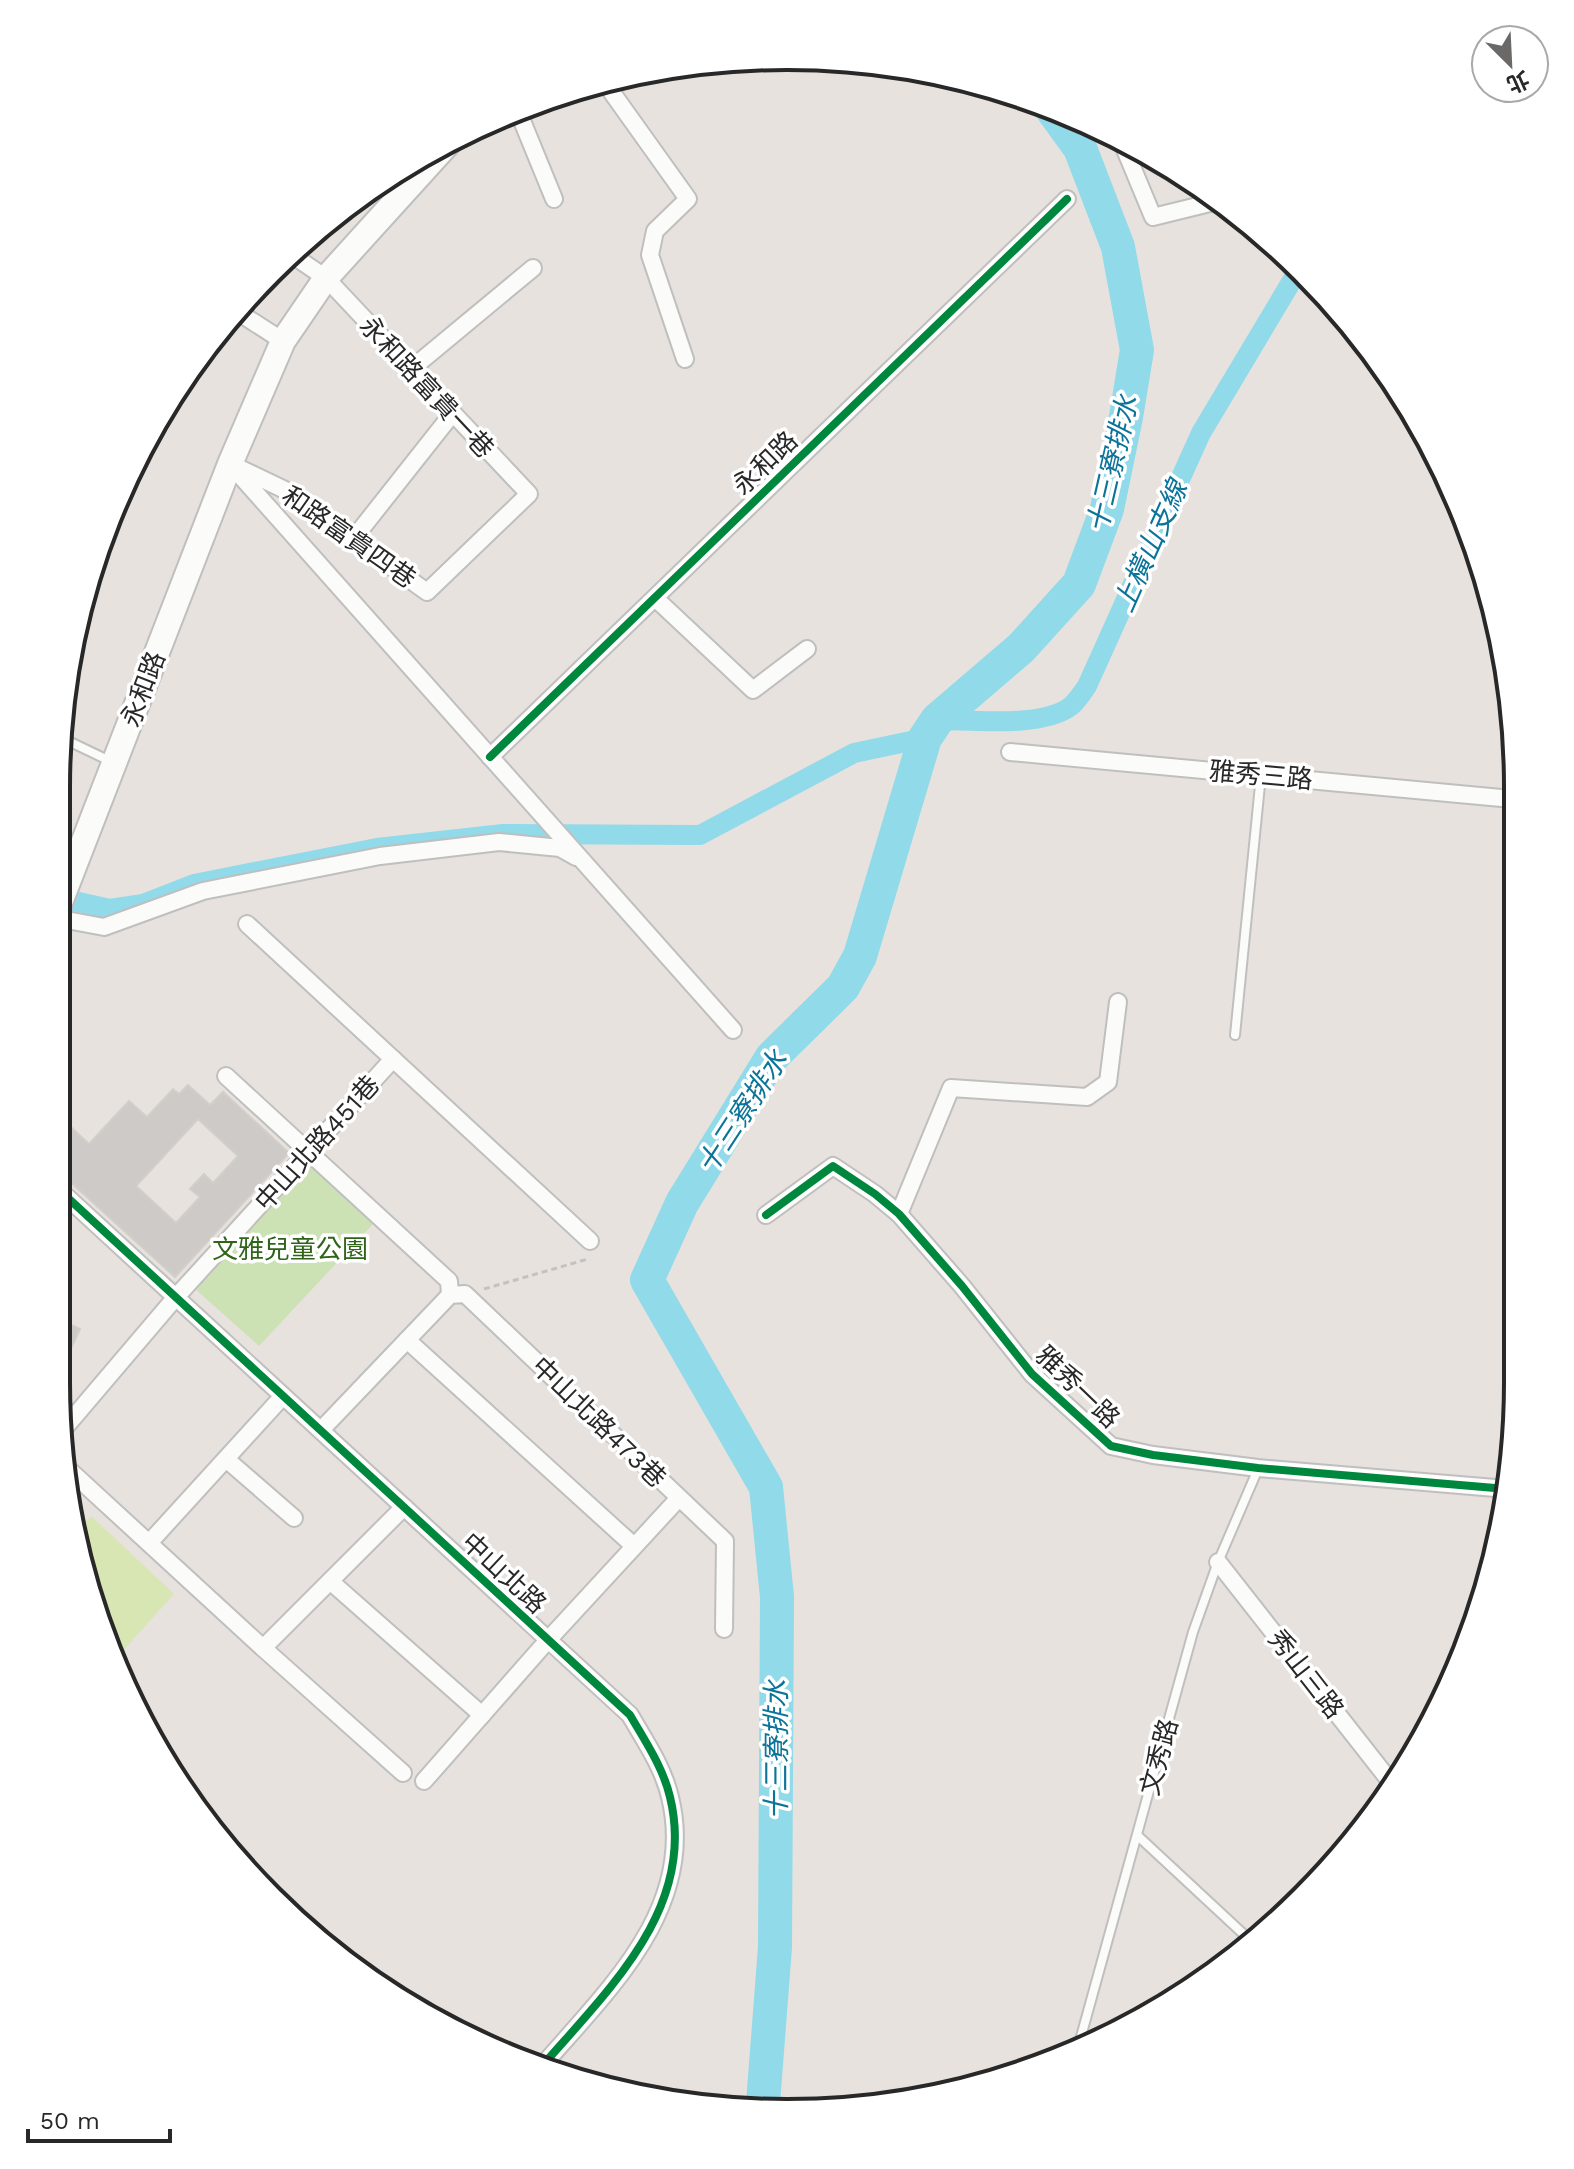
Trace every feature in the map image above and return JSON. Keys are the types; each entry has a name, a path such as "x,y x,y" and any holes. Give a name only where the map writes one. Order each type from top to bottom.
{"main road":[{"name":"永和路","path":"70,878 230,464 283,341 326,278 426,168"}],"street":[{"path":"611,92 688,199 655,231 650,255 685,359"},
{"path":"522,121 554,199"},
{"path":"1128,156 1153,217 1204,204"},
{"name":"永和路","path":"490,757 1067,199"},
{"name":"永和路富貴一巷","path":"300,261 326,278 529,494"},
{"path":"410,370 533,268"},
{"path":"246,317 283,341"},
{"path":"354,538 452,414"},
{"path":"230,464 733,1030"},
{"name":"和路富貴四巷","path":"230,464 285,490 427,592 529,494"},
{"path":"655,598 753,690 807,649"},
{"name":"雅秀三路","path":"1010,752 1504,798"},
{"path":"70,918 104,927 203,891 380,856 499,842 560,848 581,860"},
{"name":"中山北路451巷","path":"247,924 590,1241"},
{"path":"899,1214 951,1088 1087,1097 1108,1082 1118,1002"},
{"name":"中山北路451巷","path":"72,1420 176,1297 393,1059"},
{"name":"中山北路473巷","path":"226,1076 725,1541 724,1629"},
{"name":"雅秀一路","path":"766,1215 833,1166 875,1194 899,1214 962,1286 1032,1374 1111,1446 1153,1455 1258,1468 1496,1488"},
{"name":"中山北路","path":"70,1200 630,1715 657,1761 670,1796 676,1846 666,1898 628,1967 549,2058"},
{"path":"321,1430 407,1340 458,1295"},
{"path":"407,1340 634,1546"},
{"path":"149,1543 283,1396"},
{"path":"226,1459 294,1518"},
{"path":"76,1476 403,1773"},
{"path":"424,1781 679,1498"},
{"path":"263,1648 404,1507"},
{"name":"秀山三路","path":"1218,1562 1386,1776"},
{"path":"330,1581 482,1715"}],"lane":[{"path":"72,743 114,764"},
{"path":"1235,1035 1261,775"},
{"name":"文秀路","path":"1082,2035 1193,1632 1218,1562 1258,1468"},
{"path":"1138,1836 1244,1934"}],"path":[{"path":"458,1295 597,1257 590,1241"}],"green space":[{"name":"文雅兒童公園","path":"310,1163 374,1223 259,1346 194,1288"},
{"path":"91,1516 174,1594 123,1651 94,1568 84,1524"}],"building":[{"path":"188,1085 210,1105 223,1092 289,1153 175,1277 70,1182 70,1126 89,1144 129,1101 147,1117 173,1089 179,1094","holes":["198,1119 238,1156 213,1183 204,1174 190,1189 200,1197 176,1223 136,1186"]},
{"path":"70,1324 80,1329 70,1351"}],"waterway":[{"name":"十三寮排水","path":"763,2098 775,1947 777,1597 766,1487 647,1280 682,1203 772,1057 843,987 860,956 925,738 937,720 1021,648 1079,584 1107,509 1137,350 1118,247 1080,148 1064,127"},
{"name":"上橫山支線","path":"937,720 1026,720 1059,713 1077,699 1087,686 1201,433 1293,279"},
{"path":"70,900 110,909 143,904 194,884 377,848 503,834 700,835 854,753 925,738"}],"cycle path":[{"path":"490,757 1067,199"},
{"path":"766,1215 833,1166 875,1194 899,1214 962,1286 1032,1374 1111,1446 1153,1455 1258,1468 1496,1488"},
{"path":"70,1200 630,1715 653,1754 670,1797 675,1837 671,1875 659,1910 641,1944 619,1976 549,2058"}]}
